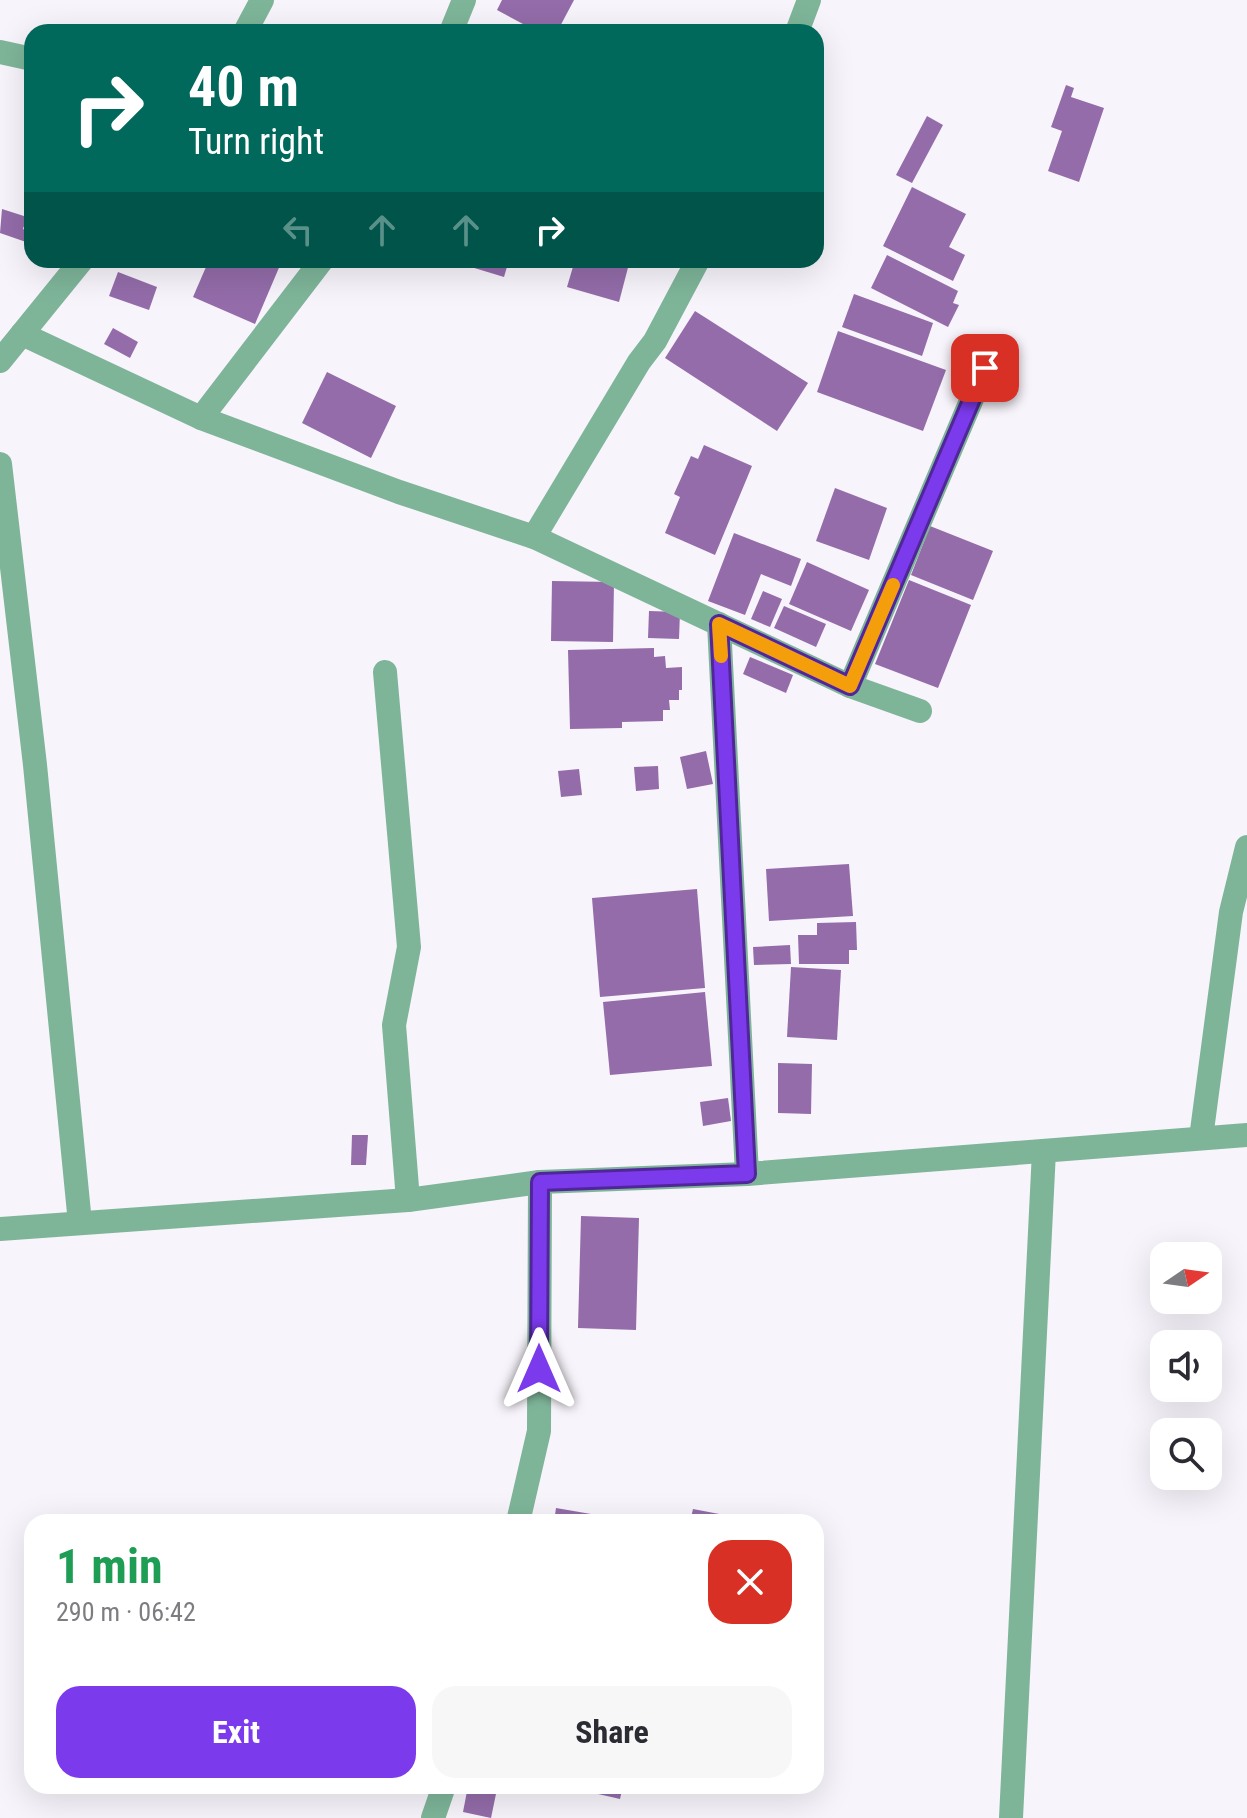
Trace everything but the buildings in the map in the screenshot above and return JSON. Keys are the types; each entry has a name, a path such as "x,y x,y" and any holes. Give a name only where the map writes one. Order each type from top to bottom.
{"street":[{"path":"249,24 262,0"},
{"path":"454,24 464,0"},
{"path":"800,24 809,0"},
{"path":"0,52 24,57"},
{"path":"0,361 76,268"},
{"path":"201,418 316,268"},
{"path":"534,537 639,362 655,341 694,268"},
{"path":"22,334 201,418 399,492 534,537 850,686 920,711"},
{"path":"850,686 985,368"},
{"path":"0,464 35,765 80,1223"},
{"path":"719,624 747,1174"},
{"path":"385,672 409,947 394,1025 408,1200"},
{"path":"1201,1138 1231,912 1247,847"},
{"path":"0,1229 408,1200 540,1182 747,1174 1247,1135"},
{"path":"1011,1818 1044,1151"},
{"path":"520,1514 539,1431 540,1182"},
{"path":"433,1818 441,1794"}],"slow traffic":[{"path":"721,656 719,624 850,686 893,585"}],"route":[{"path":"539,1369 540,1182 747,1174 719,624 850,686 985,368"}]}
